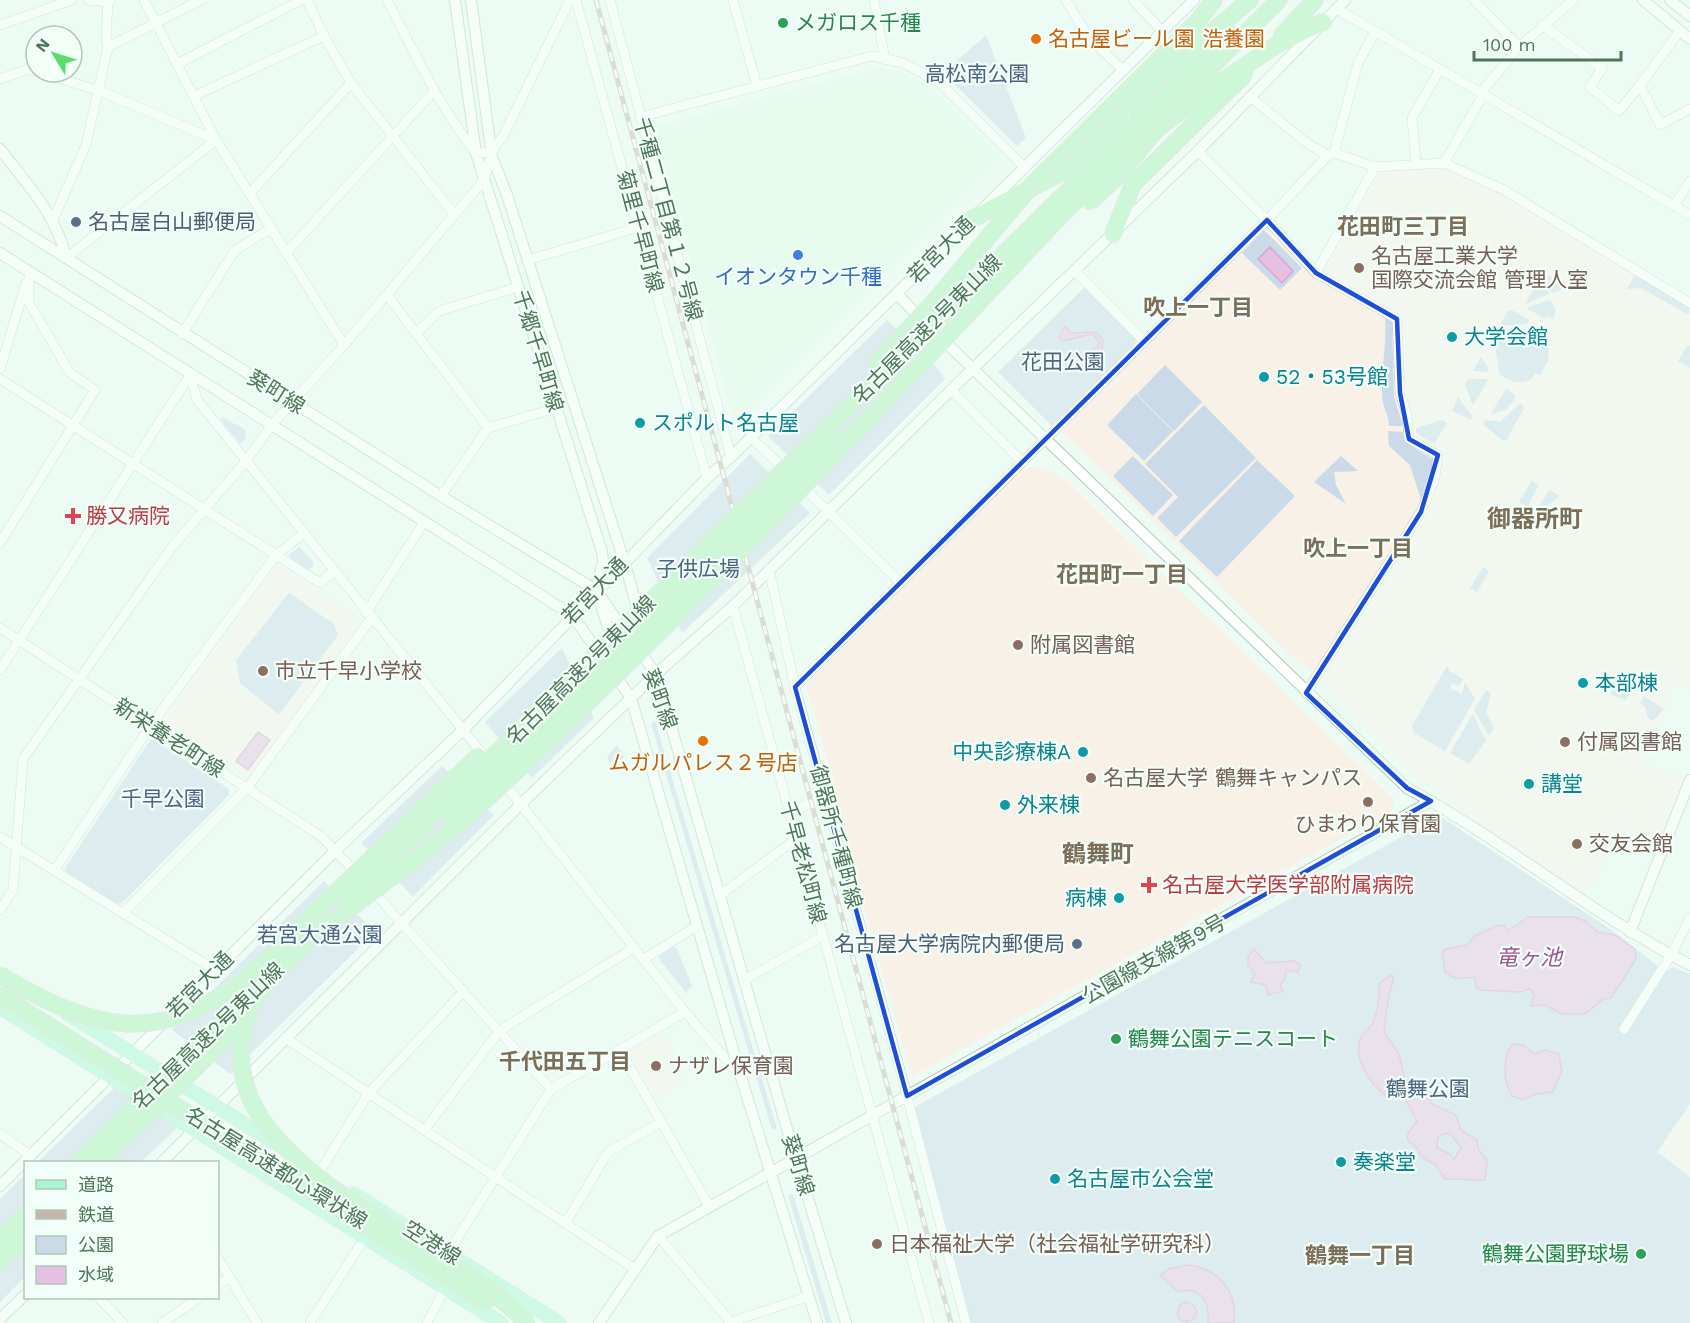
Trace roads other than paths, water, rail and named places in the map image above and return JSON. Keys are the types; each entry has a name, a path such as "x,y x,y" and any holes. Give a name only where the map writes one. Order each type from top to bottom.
{"highway":[{"path":"0,975 57,1007 112,1023 154,1024 202,1009 222,998 249,976 388,841 535,709 760,489 917,321 1044,172 1198,21 1214,0"},
{"path":"972,219 1066,170 1155,80 1250,0"},
{"name":"名古屋高速2号東山線","path":"101,1161 1068,216 1262,0"},
{"name":"名古屋高速2号東山線","path":"79,1161 760,489 1206,64 1279,0"},
{"path":"1282,35 1315,0"},
{"path":"527,1323 458,1268 311,1172 277,1142 254,1107 243,1075 242,1039 249,1011 266,986 302,949 443,837 522,766 782,510 872,409 1068,216 1117,177 1157,129 1209,89 1281,42 1323,22"},
{"path":"1113,234 1132,184 1253,66"},
{"name":"名古屋高速都心環状線","path":"0,995 521,1323"},
{"path":"0,1240 24,1217"},
{"path":"0,1261 24,1238"}],"main road":[{"name":"空港線","path":"0,970 130,1054 219,1106 559,1323"},
{"name":"空港線","path":"0,1007 501,1323"}],"street":[{"path":"0,25 57,2 72,0"},
{"path":"53,220 86,144 100,91 108,47 106,39 110,1 88,0"},
{"path":"144,0 216,140 344,345"},
{"path":"108,47 201,0"},
{"path":"177,64 301,0"},
{"path":"308,0 324,36 351,83 454,214"},
{"path":"387,0 435,90 476,153 492,152"},
{"name":"千郷千早町線","path":"454,0 476,153 602,552 603,562 596,590"},
{"name":"千郷千早町線","path":"471,0 492,152 624,561 656,674"},
{"path":"0,910 13,890 18,849 23,759 172,547 246,460 271,426 295,403 484,180 492,152 504,134 570,0"},
{"name":"菊里千早町線","path":"576,0 707,478"},
{"name":"千種二丁目第１２号線","path":"610,0 732,457"},
{"path":"733,0 757,86"},
{"path":"874,0 885,60"},
{"path":"1066,0 1088,37 1123,70"},
{"path":"1133,0 1162,31"},
{"name":"若宮大通","path":"26,1161 215,970 463,729 707,478 732,457 1194,0"},
{"path":"163,1161 520,805 656,674 733,606 972,368 1198,151 1323,22 1333,4 1345,0"},
{"path":"1474,0 1519,47"},
{"path":"1444,163 1483,95 1484,88 1519,47 1573,0"},
{"path":"1643,0 1690,39"},
{"path":"1670,0 1690,16"},
{"path":"1333,4 1439,71 1690,215"},
{"path":"1542,25 1602,68 1590,87 1619,111 1680,31"},
{"path":"795,687 1331,154 1358,63 1375,32"},
{"path":"194,96 324,36"},
{"path":"640,117 872,56 903,63 938,81 1025,168"},
{"path":"0,79 24,71"},
{"path":"1416,163 1412,118 1439,71"},
{"path":"250,193 351,83"},
{"path":"77,84 100,91 216,140"},
{"path":"1640,85 1660,125 1690,109"},
{"path":"287,252 435,90"},
{"path":"1250,98 1308,144 1331,154 1375,167 1444,163 1504,190 1690,303"},
{"path":"0,149 53,220 62,238 66,258 216,140"},
{"path":"1198,151 1316,273 1397,319 1400,393 1407,415 1409,439 1438,455 1435,477 1421,512 1306,693"},
{"path":"1316,273 1375,167"},
{"path":"1674,206 1690,181"},
{"name":"葵町線","path":"0,216 182,334 596,590 656,674 795,1158 846,1323"},
{"path":"528,260 639,227"},
{"path":"182,334 235,250 272,228"},
{"name":"葵町線","path":"1,256 572,615 631,698 741,1077 817,1323"},
{"path":"1075,271 1144,341"},
{"path":"0,369 29,272"},
{"path":"0,543 95,390 70,373 29,303 29,272"},
{"path":"417,333 439,311 518,287"},
{"path":"897,294 1306,693 1407,788 1431,801 1630,932 1690,965"},
{"path":"387,295 488,428"},
{"path":"190,375 197,400 369,616 463,729 520,805 685,1012 741,1077"},
{"path":"0,670 190,375"},
{"path":"0,379 320,583 334,571"},
{"path":"951,390 1022,462"},
{"path":"441,496 488,428 556,408"},
{"path":"751,438 900,582"},
{"path":"123,913 247,788 369,616 424,522"},
{"path":"54,871 151,725 276,555 303,533"},
{"name":"御器所千種町線","path":"769,569 795,687 904,1083 966,1323"},
{"path":"596,590 631,698"},
{"name":"千早老松町線","path":"733,606 928,1323"},
{"name":"新栄養老町線","path":"0,628 324,838 551,1089"},
{"path":"1630,932 1690,780"},
{"path":"790,812 825,797"},
{"name":"公園線支線第9号","path":"658,1236 770,1171 874,1121 907,1096 1431,801"},
{"path":"0,837 215,970"},
{"path":"719,896 797,838"},
{"path":"1624,1029 1671,955 1690,918"},
{"path":"644,959 698,926"},
{"path":"744,980 823,936"},
{"path":"425,1129 500,1030 634,948"},
{"path":"320,1172 368,1094 464,991"},
{"path":"427,1323 447,1289 448,1253 551,1089 685,1012"},
{"path":"285,1038 633,1268"},
{"path":"620,1050 709,1206"},
{"path":"565,1224 608,1152 661,1122"},
{"path":"0,1134 31,1156"},
{"name":"若宮大通","path":"0,1186 24,1163"},
{"path":"310,1323 366,1236"},
{"path":"599,1323 633,1268 658,1236 729,1322 809,1296"},
{"path":"219,1260 256,1323"},
{"path":"219,1284 229,1277"},
{"path":"0,1319 24,1296"},
{"path":"100,1299 123,1323"},
{"path":"162,1323 198,1299"}],"water":[{"path":"1270,247 1293,271 1282,283 1258,259"},
{"path":"1065,326 1071,333 1096,332 1103,340 1102,352 1093,350 1098,346 1099,341 1092,334 1063,341 1059,337"},
{"path":"258,732 270,740 248,770 236,761"},
{"name":"竜ヶ池","path":"1528,917 1574,917 1585,921 1598,932 1615,935 1635,949 1636,959 1611,998 1603,999 1585,1014 1562,1014 1545,1005 1531,1006 1534,995 1530,989 1520,992 1480,990 1476,987 1475,977 1456,979 1445,972 1442,954 1445,949 1467,945 1476,935 1498,925 1505,926 1508,931"},
{"path":"1254,949 1266,963 1295,961 1300,965 1298,972 1286,970 1285,979 1280,984 1283,991 1268,995 1266,985 1251,982 1255,974 1248,965 1248,956"},
{"path":"1391,975 1394,979 1384,1032 1399,1054 1405,1080 1420,1094 1428,1097 1432,1104 1456,1115 1461,1130 1477,1140 1479,1151 1487,1160 1485,1180 1445,1179 1435,1164 1424,1159 1417,1148 1408,1141 1409,1132 1417,1121 1405,1100 1399,1093 1385,1095 1363,1068 1358,1051 1359,1042 1374,1019 1380,983","holes":["1451,1134 1461,1148 1454,1160 1450,1154 1437,1148 1438,1137"]},
{"path":"1513,1044 1523,1045 1534,1054 1546,1050 1559,1054 1562,1071 1553,1092 1536,1094 1523,1100 1512,1096 1505,1077 1505,1062"},
{"path":"1187,1265 1208,1271 1224,1284 1233,1301 1234,1323 1208,1323 1208,1309 1199,1294 1193,1291 1178,1292 1160,1275 1169,1269"},
{"path":"1186,1302 1193,1305 1197,1312 1194,1319 1187,1322 1179,1319 1177,1313 1180,1305"}],"railway":[{"path":"596,0 951,1323"}],"place":[{"name":"メガロス千種","path":"783,23"},
{"name":"名古屋ビール園 浩養園","path":"1036,39"},
{"name":"名古屋白山郵便局","path":"76,222"},
{"name":"イオンタウン千種","path":"798,255"},
{"name":"名古屋工業大学 国際交流会館 管理人室","path":"1359,268"},
{"name":"大学会館","path":"1452,337"},
{"name":"52・53号館","path":"1264,377"},
{"name":"スポルト名古屋","path":"640,423"},
{"name":"勝又病院","path":"73,516"},
{"name":"附属図書館","path":"1018,645"},
{"name":"市立千早小学校","path":"263,671"},
{"name":"本部棟","path":"1583,683"},
{"name":"ムガルパレス２号店","path":"703,741"},
{"name":"付属図書館","path":"1565,742"},
{"name":"中央診療棟A","path":"1083,752"},
{"name":"名古屋大学 鶴舞キャンパス","path":"1091,778"},
{"name":"講堂","path":"1529,784"},
{"name":"ひまわり保育園","path":"1368,802"},
{"name":"外来棟","path":"1005,805"},
{"name":"交友会館","path":"1577,844"},
{"name":"名古屋大学医学部附属病院","path":"1149,885"},
{"name":"病棟","path":"1119,898"},
{"name":"名古屋大学病院内郵便局","path":"1077,944"},
{"name":"鶴舞公園テニスコート","path":"1116,1039"},
{"name":"ナザレ保育園","path":"656,1066"},
{"name":"奏楽堂","path":"1341,1162"},
{"name":"名古屋市公会堂","path":"1055,1179"},
{"name":"日本福祉大学（社会福祉学研究科）","path":"877,1244"},
{"name":"鶴舞公園野球場","path":"1641,1254"}],"district":[{"name":"花田町三丁目","path":"1403,226"},
{"name":"吹上一丁目","path":"1198,307"},
{"name":"御器所町","path":"1535,519"},
{"name":"吹上一丁目","path":"1358,548"},
{"name":"花田町一丁目","path":"1122,574"},
{"name":"鶴舞町","path":"1098,854"},
{"name":"千代田五丁目","path":"565,1061"},
{"name":"鶴舞一丁目","path":"1360,1255"}],"park label":[{"name":"高松南公園","path":"977,74"},
{"name":"花田公園","path":"1063,362"},
{"name":"子供広場","path":"698,569"},
{"name":"千早公園","path":"163,799"},
{"name":"若宮大通公園","path":"320,935"},
{"name":"鶴舞公園","path":"1428,1089"}]}
